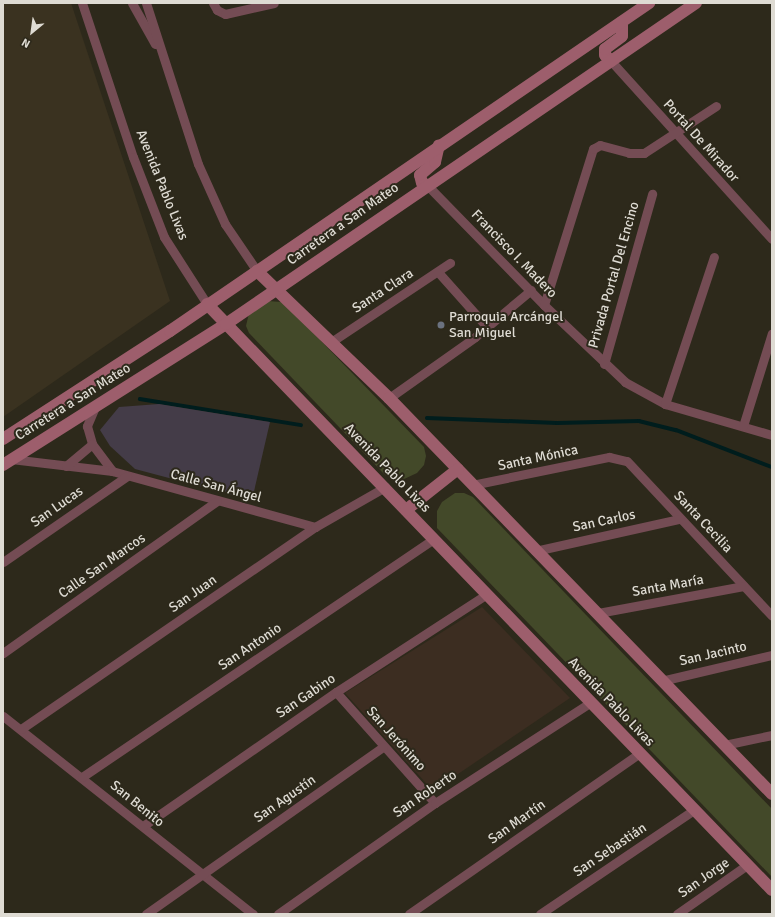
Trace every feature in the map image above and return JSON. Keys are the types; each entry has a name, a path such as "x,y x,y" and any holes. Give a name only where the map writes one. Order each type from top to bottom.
{"main road":[{"name":"Carretera a San Mateo","path":"3,438 257,271 648,3"},
{"name":"Carretera a San Mateo","path":"7,462 226,324 427,185 696,3"},
{"path":"611,61 605,55 605,49 622,36 622,22"},
{"path":"427,185 422,183 420,175 435,162 440,145"},
{"path":"257,271 389,398 535,551 598,613 661,681 772,794"},
{"name":"Avenida Pablo Livas","path":"207,304 772,890"},
{"path":"406,510 458,469"}],"street":[{"name":"Avenida Pablo Livas","path":"82,3 133,157 164,237 207,304"},
{"path":"132,3 163,57"},
{"path":"146,3 198,164 225,224 257,271"},
{"path":"213,3 217,10 225,14 274,3"},
{"name":"Portal De Mirador","path":"611,61 676,135 772,239"},
{"path":"544,305 593,149 600,145 637,155 644,153 676,135 716,106"},
{"name":"Francisco I. Madero","path":"427,185 544,305 604,364 625,382 665,404 772,434"},
{"name":"Privada Portal Del Encino","path":"604,364 652,194"},
{"path":"665,404 714,258"},
{"name":"Santa Clara","path":"331,342 450,263"},
{"path":"438,272 487,327"},
{"path":"389,398 487,327 531,290"},
{"path":"743,426 771,334"},
{"name":"Calle San Ángel","path":"97,405 90,415 87,426 92,444 112,470"},
{"path":"66,466 92,444"},
{"name":"Santa Mónica","path":"472,485 609,458"},
{"name":"Santa Cecilia","path":"609,458 620,458 634,466 679,519 772,616"},
{"name":"Calle San Ángel","path":"7,462 112,470 126,476 315,527"},
{"name":"San Lucas","path":"3,562 126,476"},
{"name":"San Juan","path":"21,730 315,527 385,487"},
{"name":"Calle San Marcos","path":"3,653 217,501"},
{"name":"San Carlos","path":"535,551 679,519"},
{"name":"San Antonio","path":"82,777 434,539"},
{"name":"Santa María","path":"598,613 744,586"},
{"name":"San Gabino","path":"143,826 336,692 487,594"},
{"name":"San Jacinto","path":"661,681 772,655"},
{"name":"San Jerónimo","path":"336,692 383,747 435,804"},
{"name":"San Roberto","path":"278,914 435,804 590,702"},
{"name":"San Benito","path":"3,716 82,777 253,914"},
{"path":"724,745 772,735"},
{"name":"San Agustín","path":"146,914 383,747"},
{"name":"San Martín","path":"410,914 640,753"},
{"name":"San Sebastián","path":"540,914 695,809"},
{"name":"San Jorge","path":"677,914 747,865"}],"shaded area":[{"path":"3,3 71,3 170,301 3,417"},
{"path":"482,607 570,698 433,791 345,693"}],"green space":[{"path":"268,301 281,302 288,307 424,447 426,456 424,465 417,473 402,480 394,480 385,475 249,333 246,326 249,313"},
{"path":"455,493 464,493 473,497 772,809 772,877 437,528 437,511 442,502"}],"building":[{"path":"159,404 270,422 252,500 135,469 110,446 100,430 119,407"}],"waterway":[{"path":"140,399 301,425"},
{"path":"427,418 557,423 639,421 676,430 772,467"}],"place":[{"name":"Parroquia Arcángel San Miguel","path":"441,325"}]}
